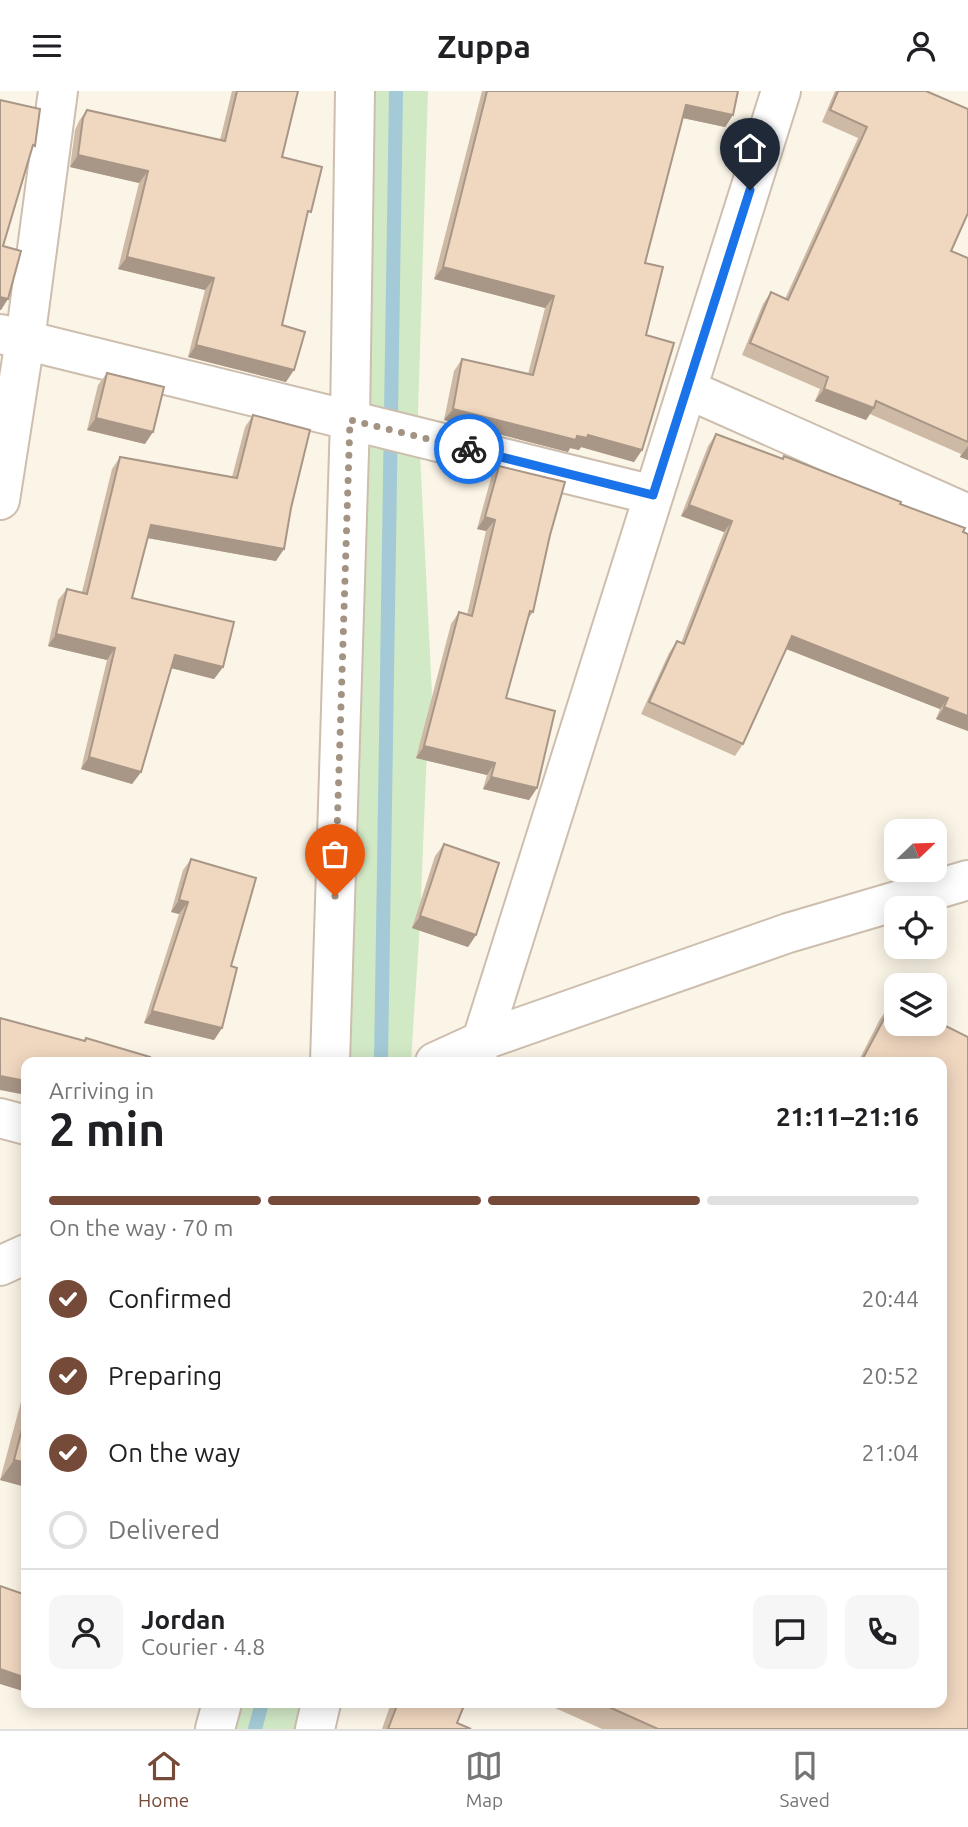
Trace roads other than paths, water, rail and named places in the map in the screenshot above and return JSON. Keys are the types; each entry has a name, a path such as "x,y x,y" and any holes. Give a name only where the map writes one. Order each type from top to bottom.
{"street":[{"path":"0,500 12,337 58,91"},
{"path":"330,1057 350,420 355,91"},
{"path":"478,1052 781,91"},
{"path":"12,337 653,495"},
{"path":"687,389 968,515"},
{"path":"456,1057 478,1052 788,933 968,880"},
{"path":"0,1118 21,1124"},
{"path":"0,1266 21,1256"},
{"path":"215,1729 221,1708"},
{"path":"315,1729 320,1708"}],"waterway":[{"path":"381,1057 396,91"},
{"path":"255,1729 261,1708"}]}
